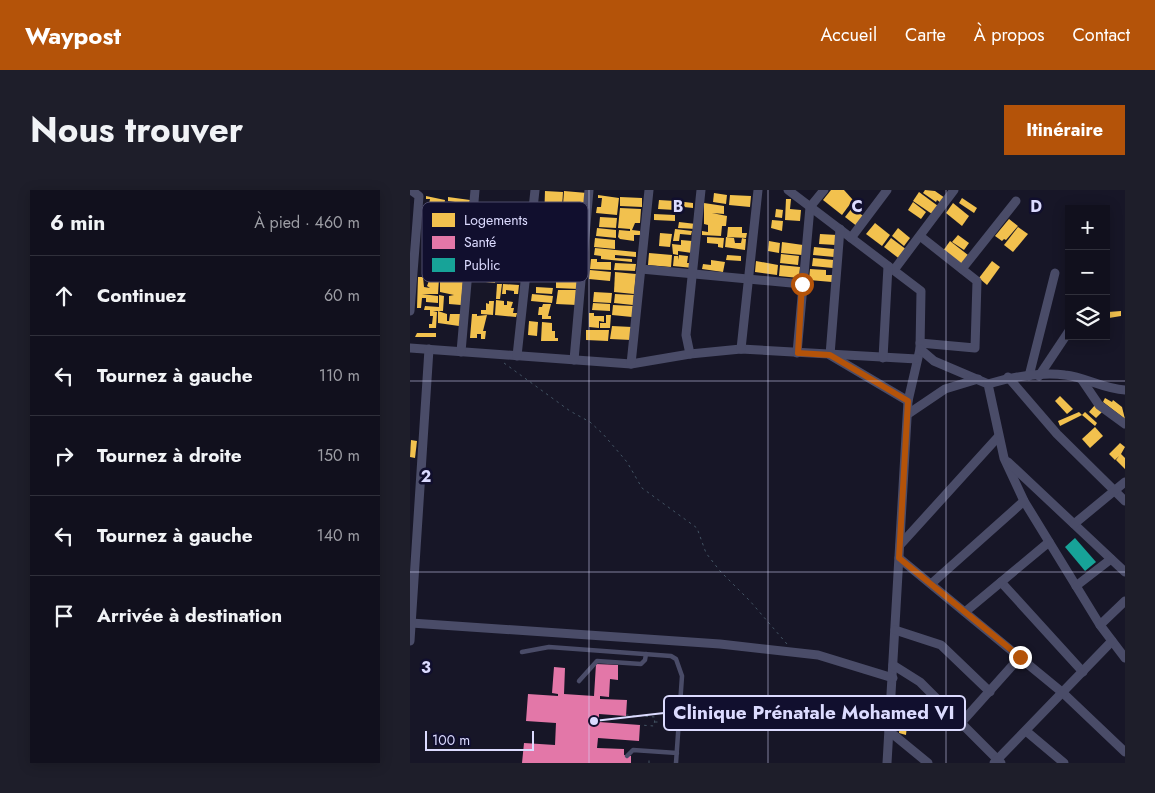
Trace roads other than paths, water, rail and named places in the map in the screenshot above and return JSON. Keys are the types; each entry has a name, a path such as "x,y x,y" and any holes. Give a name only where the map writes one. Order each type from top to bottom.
{"street":[{"path":"410,311 419,196 411,190"},
{"path":"631,364 649,190"},
{"path":"690,354 686,335 701,190"},
{"path":"741,349 758,190"},
{"path":"788,190 921,291 920,346 908,401 888,763"},
{"path":"798,353 802,284 810,207 824,190"},
{"path":"851,238 888,190"},
{"path":"883,358 891,268 920,236 954,190"},
{"path":"962,269 1016,201"},
{"path":"830,355 840,229"},
{"path":"920,236 977,281 975,348 920,346"},
{"path":"641,269 802,284"},
{"path":"1029,376 1055,273"},
{"path":"461,352 467,282"},
{"path":"517,356 525,282"},
{"path":"574,360 581,282"},
{"path":"1039,376 1065,337"},
{"path":"920,346 934,361 988,384 1008,377 1065,375 1114,390 1125,390"},
{"path":"410,348 631,364 690,354 741,349 917,360"},
{"path":"410,641 414,511 429,349"},
{"path":"830,355 908,401"},
{"path":"1008,377 1057,434 1125,501"},
{"path":"908,414 945,390 978,380"},
{"path":"1082,380 1100,405 1125,424"},
{"path":"988,384 998,438 1004,458 1024,501 1100,625 1125,658"},
{"path":"900,545 998,438"},
{"path":"1004,458 1125,572"},
{"path":"1074,524 1125,482"},
{"path":"931,584 1024,501"},
{"path":"965,612 1049,542"},
{"path":"899,558 1062,693 1125,752"},
{"path":"1076,586 1111,559"},
{"path":"1001,582 1083,672"},
{"path":"1100,625 1125,601"},
{"path":"411,623 720,644 794,652 818,656 893,678"},
{"path":"895,630 941,644 990,692"},
{"path":"893,664 920,682 998,762 1026,730 1112,641"},
{"path":"962,723 1020,657"},
{"path":"1026,730 1064,763"},
{"path":"889,731 928,763"}],"lane":[{"path":"522,652 549,647 671,656 676,660 682,676 676,763"},
{"path":"579,681 597,661 641,664 645,660 646,654"},
{"path":"627,756 633,750 677,753"}],"place":[{"name":"Clinique Prénatale Mohamed VI","path":"594,721"}]}
